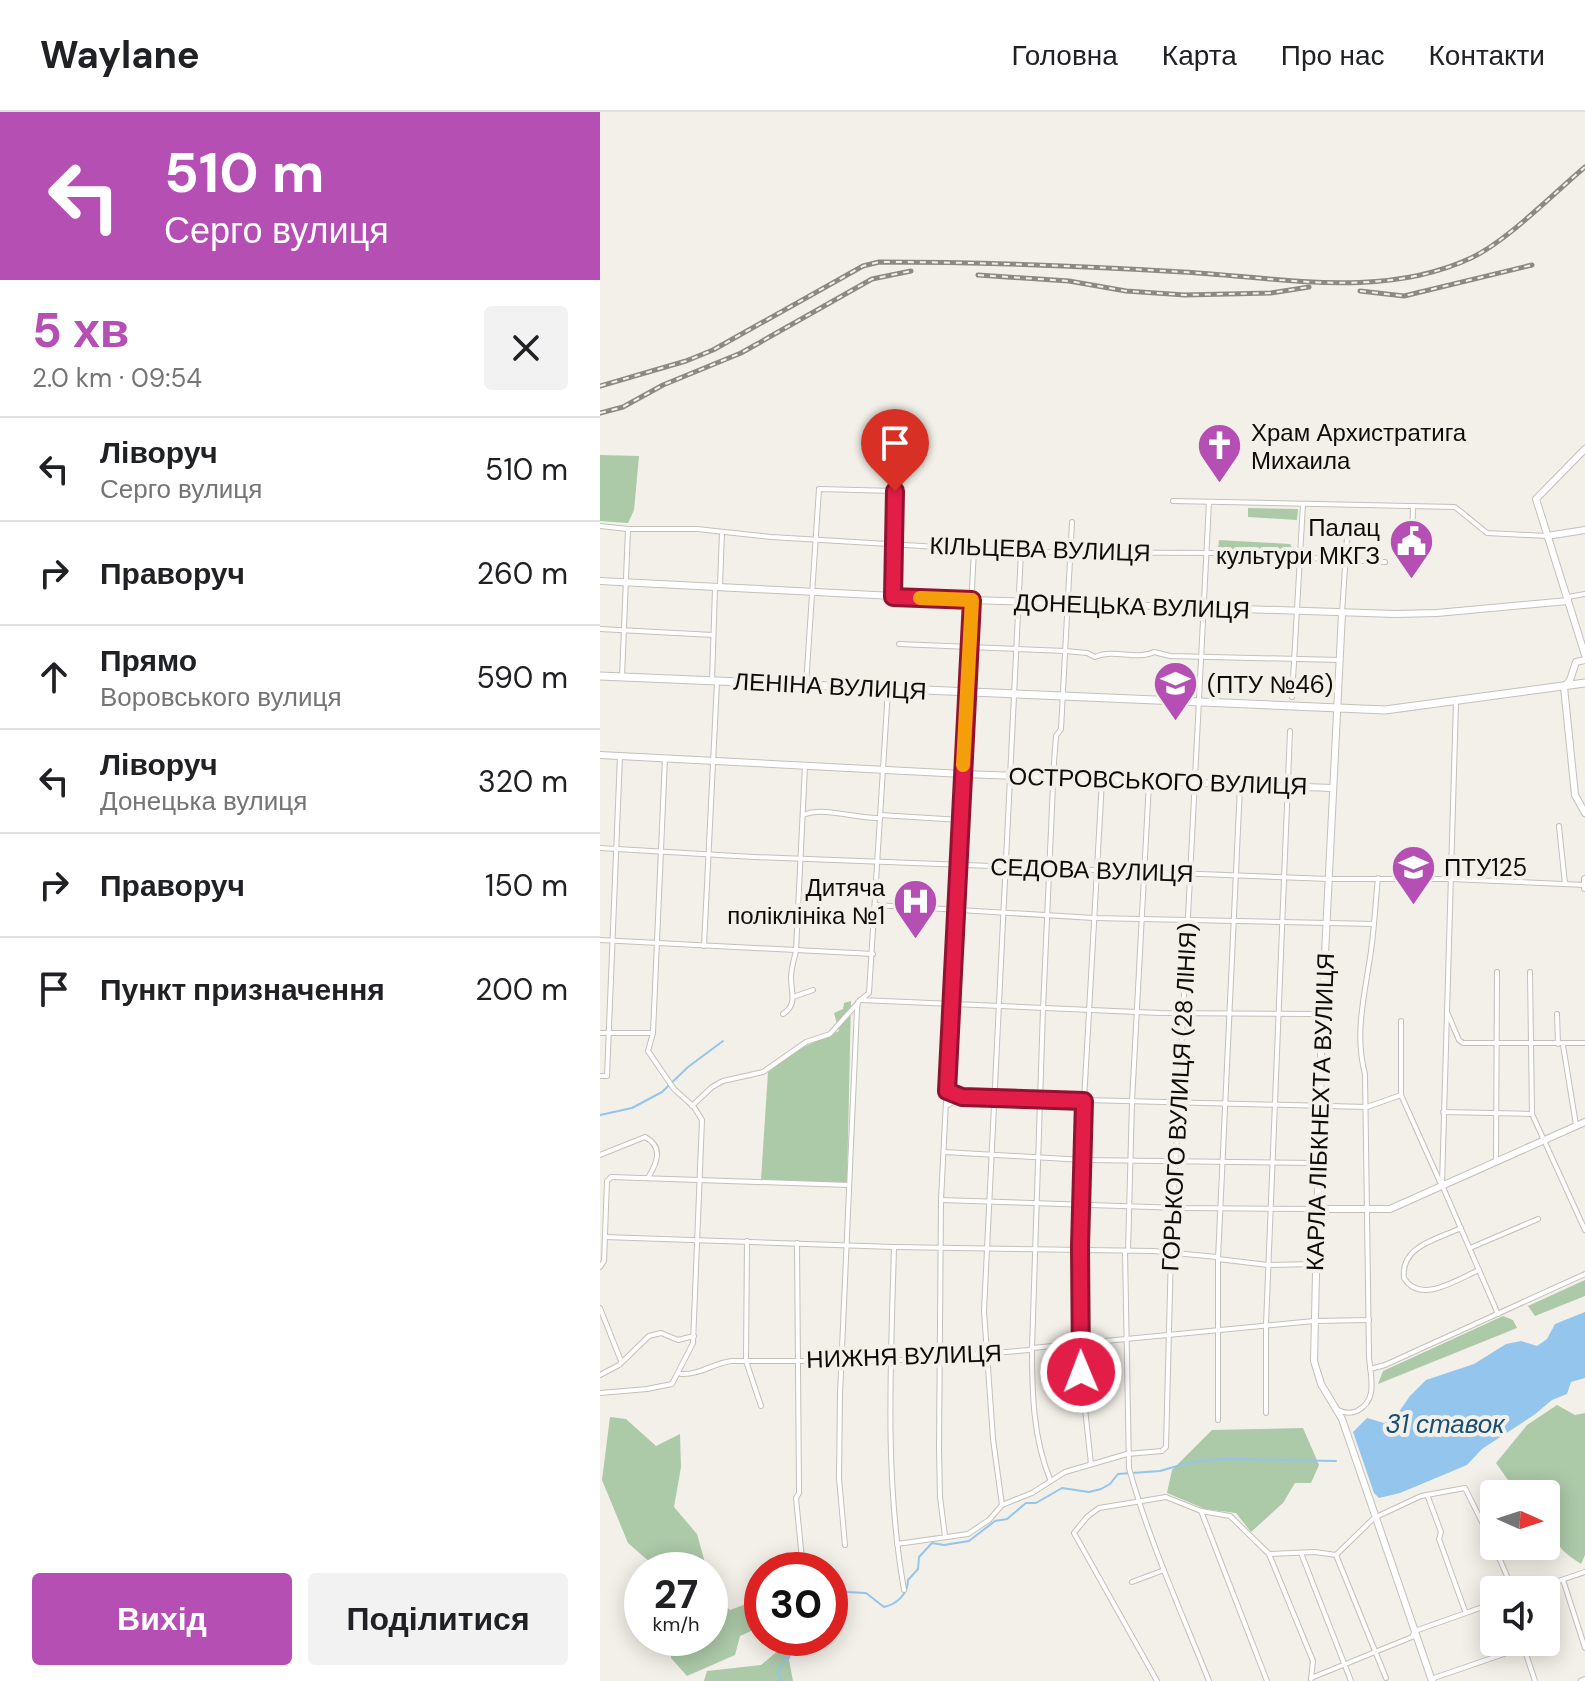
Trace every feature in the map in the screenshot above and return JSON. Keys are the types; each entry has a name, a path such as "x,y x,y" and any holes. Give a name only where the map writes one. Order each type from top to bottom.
{"main road":[{"name":"ЛЕНІНА ВУЛИЦЯ","path":"600,676 1385,710 1585,683"}],"street":[{"path":"1585,449 1536,499 1585,657 1576,662 1564,687 1575,795 1585,813"},
{"path":"806,685 819,489 895,491 893,597"},
{"path":"1173,501 1455,507 1487,533 1547,536 1585,530"},
{"name":"ГОРЬКОГО ВУЛИЦЯ (28 ЛIНIЯ)","path":"1127,1454 1162,1451 1166,1447 1173,1208 1209,502"},
{"path":"1292,697 1303,504"},
{"path":"1412,550 1413,506"},
{"path":"1050,1480 1038,1441 1031,1377 1047,915 1072,522"},
{"name":"КАРЛА ЛІБКНЕХТА ВУЛИЦЯ","path":"1348,522 1322,1014 1314,1321 1316,1370 1342,1419 1432,1680"},
{"name":"КІЛЬЦЕВА ВУЛИЦЯ","path":"600,526 1021,552 1207,553 1385,562"},
{"path":"622,677 628,529"},
{"path":"704,946 712,761 713,635 722,532"},
{"path":"945,1536 940,1497 938,1358 941,1200 974,549"},
{"path":"1002,1505 993,1439 984,1311 1021,552"},
{"name":"ДОНЕЦЬКА ВУЛИЦЯ","path":"600,581 893,597 1342,613 1437,613 1567,599"},
{"path":"1567,599 1585,594"},
{"path":"600,629 713,635"},
{"path":"899,644 1065,651 1095,657 1103,653 1148,655 1154,652 1170,656 1339,660"},
{"path":"692,1106 723,1081 763,1072 806,1042 830,1034 869,993 888,689"},
{"path":"1442,1185 1456,700"},
{"path":"1266,1413 1268,1265 1290,731"},
{"name":"ОСТРОВСЬКОГО ВУЛИЦЯ","path":"600,755 963,774 1332,788"},
{"path":"600,1076 607,1076 620,756"},
{"path":"665,758 653,1033 648,1051 674,1089 702,1120 694,1336 680,1374"},
{"path":"783,1014 792,1006 793,997 791,979 796,951 805,766"},
{"path":"1091,1464 1080,1344 1080,1251 1084,1101 1102,780"},
{"path":"1149,782 1126,1251 1127,1454 1138,1500 1209,1681"},
{"path":"1218,1420 1218,1258 1240,786"},
{"path":"801,821 803,815 814,812 861,819 879,816 961,820"},
{"path":"1559,826 1565,884"},
{"name":"СЕДОВА ВУЛИЦЯ","path":"600,848 959,865 1329,879 1451,879 1585,887"},
{"path":"1336,1408 1342,1413 1353,1412 1369,1402 1372,1394 1367,1107 1365,1074 1359,1052 1362,990 1369,967 1378,878"},
{"path":"1585,879 1585,887"},
{"path":"875,905 1094,918 1374,924"},
{"path":"600,940 873,954"},
{"path":"1496,1161 1497,972"},
{"path":"1530,972 1532,1114 1585,1230"},
{"path":"793,997 813,990"},
{"path":"858,1002 1137,1012 1322,1014"},
{"path":"845,1545 839,1478 841,1362 858,1002"},
{"path":"1446,1010 1463,1043 1585,1043"},
{"path":"1557,1014 1576,1126"},
{"path":"1401,1021 1401,1095 1498,1314"},
{"path":"600,1033 653,1033"},
{"path":"947,1091 962,1097 1319,1107 1367,1107 1401,1095"},
{"path":"947,1107 962,1097"},
{"path":"1443,1112 1532,1114"},
{"path":"941,1200 1221,1209 1390,1209 1585,1122"},
{"path":"600,1155 645,1137 652,1141 658,1155 648,1178"},
{"path":"944,1152 1084,1160 1318,1163"},
{"path":"600,1267 604,1261 608,1179 849,1185"},
{"path":"1469,1248 1538,1219"},
{"path":"1461,1228 1411,1251 1404,1264 1404,1278 1414,1288 1429,1291 1479,1270"},
{"path":"605,1237 1171,1252 1268,1265 1315,1264"},
{"path":"747,1241 746,1361 761,1406"},
{"path":"797,1243 799,1493 796,1498 801,1552"},
{"path":"894,1247 889,1361 890,1469 904,1590"},
{"path":"1370,1369 1385,1365 1585,1274"},
{"path":"600,1308 622,1363"},
{"name":"НИЖНЯ ВУЛИЦЯ","path":"600,1393 672,1384 680,1374 695,1373 717,1363 938,1358 1266,1325 1369,1320"},
{"path":"600,1375 622,1363 649,1336 661,1333 678,1340 694,1336"},
{"path":"897,1544 968,1534 989,1520 1002,1505 1032,1493 1050,1480 1127,1454"},
{"path":"1269,1554 1336,1555 1374,1518 1421,1496 1465,1488 1480,1518"},
{"path":"1157,1681 1074,1533 1099,1508 1166,1497 1201,1511 1230,1516 1269,1554 1313,1661 1311,1680 1412,1637 1415,1631 1480,1607"},
{"path":"1428,1497 1465,1612"},
{"path":"1201,1511 1267,1681"},
{"path":"1301,1553 1351,1681"},
{"path":"1336,1555 1386,1678"},
{"path":"1132,1582 1164,1570"},
{"path":"1560,1581 1585,1572"},
{"path":"1563,1580 1585,1648"},
{"path":"1432,1680 1494,1656"},
{"path":"1527,1656 1535,1681"}],"green space":[{"path":"600,455 639,456 634,510 628,523 600,521"},
{"path":"1248,508 1298,509 1297,520 1248,517"},
{"path":"1219,540 1290,544 1295,552 1218,549"},
{"path":"851,1001 847,1183 761,1180 768,1072 799,1049 839,1031 834,1013 843,1009 844,1003"},
{"path":"1585,1280 1585,1296 1535,1316 1528,1306"},
{"path":"1503,1316 1513,1320 1517,1328 1378,1384 1383,1371"},
{"path":"1557,1405 1575,1415 1585,1413 1585,1555 1581,1564 1560,1546 1560,1480 1508,1480 1496,1463 1527,1425"},
{"path":"610,1417 626,1419 656,1446 680,1434 681,1467 674,1507 697,1534 702,1552 638,1552 628,1543 602,1480"},
{"path":"1303,1428 1319,1465 1311,1483 1295,1483 1283,1503 1251,1532 1236,1513 1205,1509 1167,1493 1172,1470 1212,1430"},
{"path":"744,1605 744,1634 740,1636 735,1655 687,1676 671,1658 728,1656 728,1608"},
{"path":"772,1656 788,1656 793,1681 704,1681 707,1671 761,1665"}],"water":[{"name":"31 ставок","path":"1585,1312 1585,1378 1571,1382 1567,1394 1552,1400 1482,1449 1467,1465 1400,1493 1379,1498 1374,1493 1353,1432 1367,1418 1384,1423 1396,1416 1426,1380 1474,1364 1506,1344 1521,1341 1537,1346 1547,1339 1555,1324"}],"waterway":[{"path":"600,1115 632,1108 662,1092 688,1067 723,1041"},
{"path":"848,1592 866,1593 884,1607 893,1603 904,1594 908,1580 918,1569 919,1557 932,1543 944,1545 969,1541 995,1521 1007,1519 1026,1503 1036,1503 1062,1488 1089,1492 1110,1484 1118,1474 1160,1471 1191,1462 1224,1459 1336,1461"},
{"path":"782,1681 777,1673 784,1658 789,1656"}],"railway":[{"path":"600,386 713,350 863,266 879,262 1107,268 1329,283 1401,279 1437,271 1471,258 1500,240 1585,167"},
{"path":"1360,291 1404,296 1532,265"},
{"path":"600,413 623,407 663,385 741,353 872,279 911,271"},
{"path":"978,275 1069,281 1126,291 1185,295 1271,293 1309,287"}],"slow traffic":[{"path":"920,598 972,600 963,765"}],"place":[{"name":"Храм Архистратига Михаила","path":"1220,485"},
{"name":"Палац культури МКГЗ","path":"1411,580"},
{"name":"(ПТУ №46)","path":"1176,723"},
{"name":"ПТУ125","path":"1413,906"},
{"name":"Дитяча поліклініка №1","path":"916,940"}],"route":[{"path":"895,491 893,597 972,600 947,1091 962,1097 1084,1101 1081,1372"}]}
